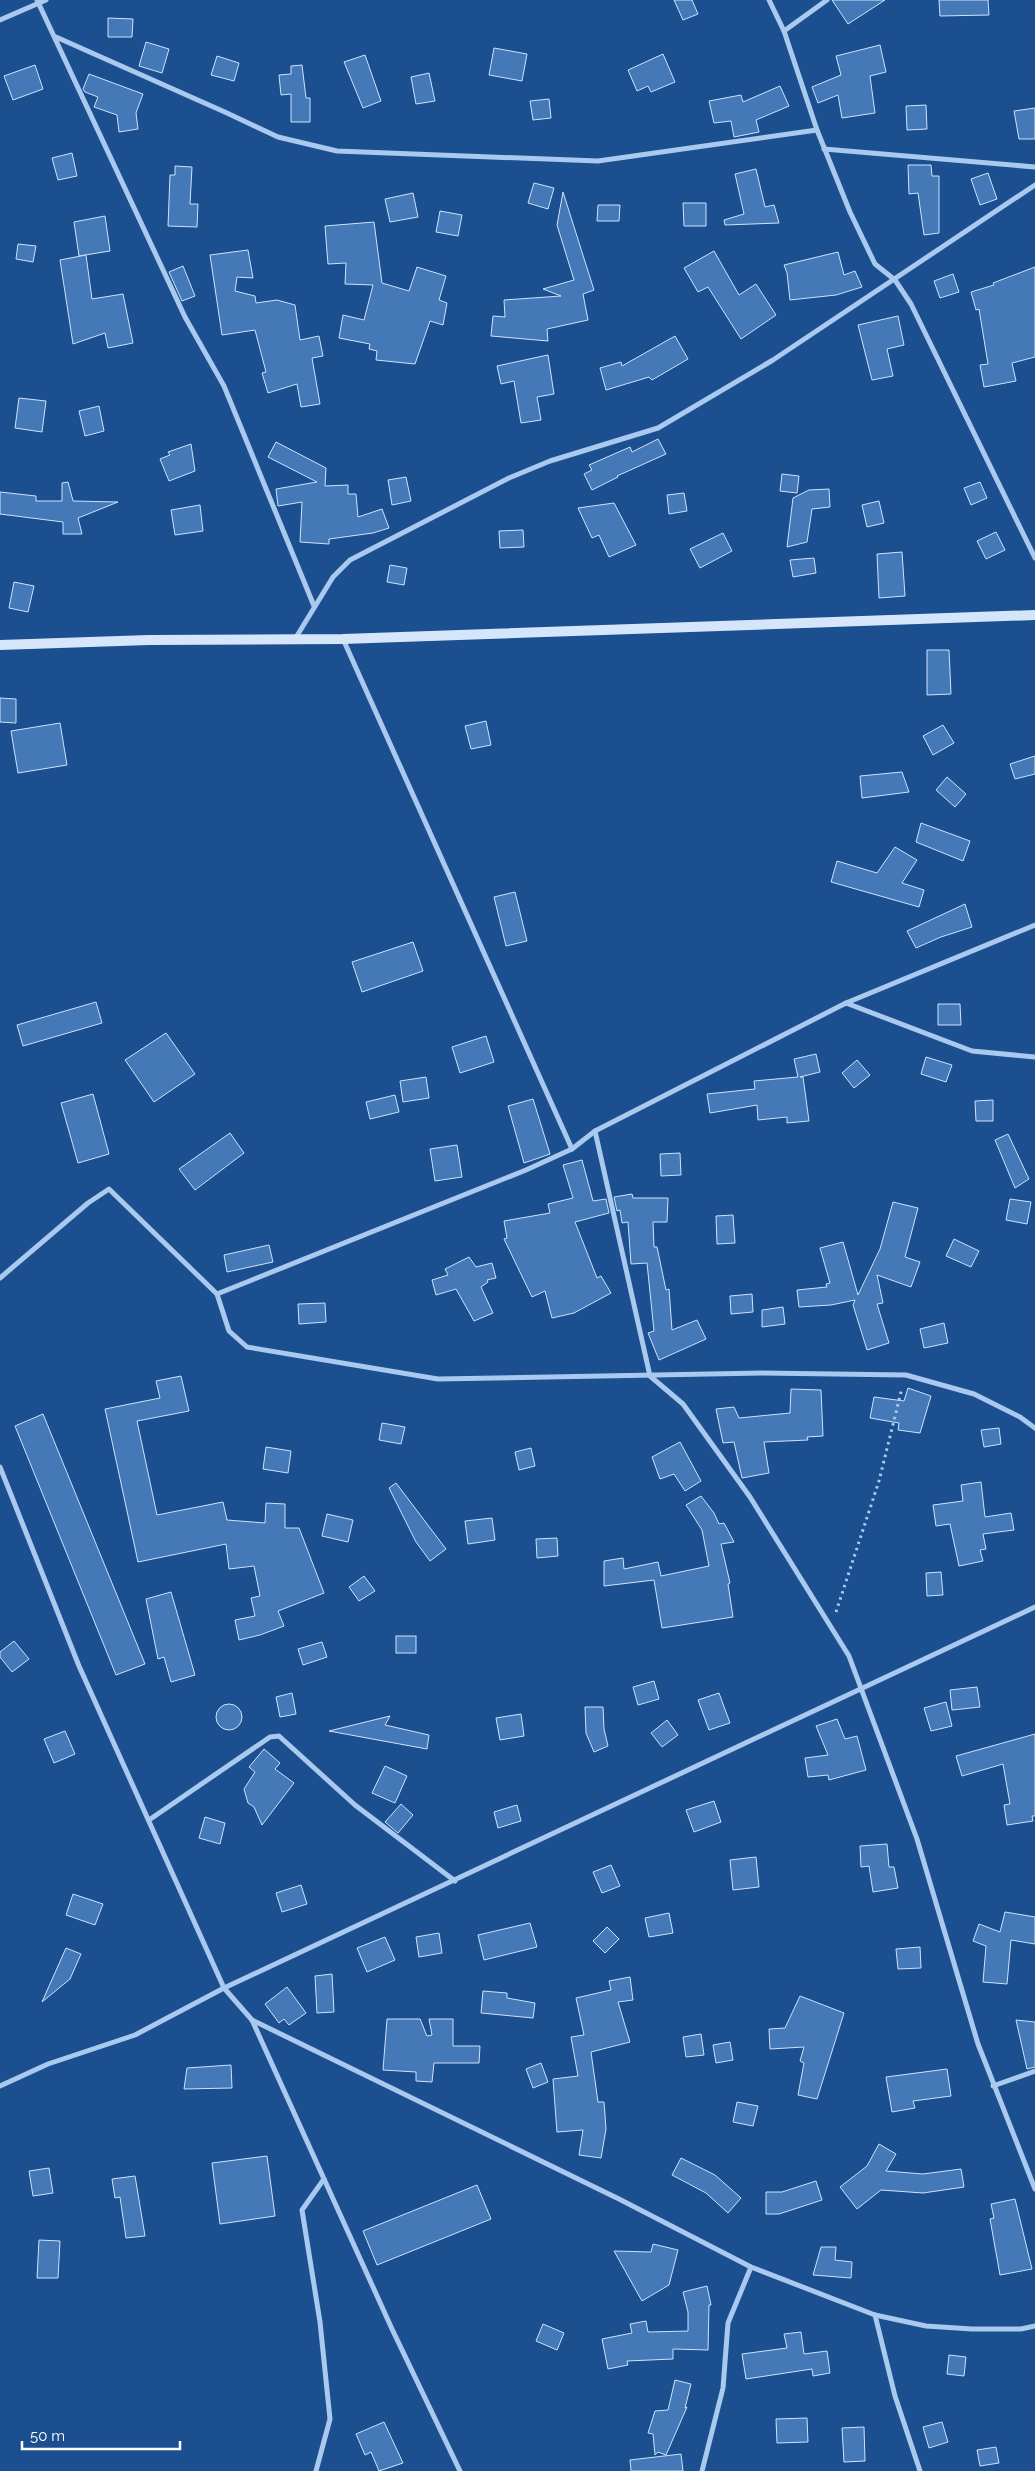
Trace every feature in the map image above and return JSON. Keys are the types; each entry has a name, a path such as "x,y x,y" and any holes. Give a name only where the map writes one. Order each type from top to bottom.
{"street":[{"path":"0,20 46,0"},
{"path":"769,0 784,31 824,149 875,264 895,280 911,304 1035,558"},
{"path":"784,31 827,0"},
{"path":"38,2 185,316 224,386 314,606"},
{"path":"56,37 227,113 278,138 337,151 598,162 817,130"},
{"path":"824,149 1035,167"},
{"path":"295,639 333,577 350,560 517,474 550,460 658,428 773,360 1035,185"},
{"path":"0,645 148,640 343,639 1035,615"},
{"path":"343,639 572,1149"},
{"path":"217,1294 526,1170 572,1149 595,1131 846,1003 1035,925"},
{"path":"846,1003 972,1051 1035,1057"},
{"path":"595,1131 650,1376 683,1404 750,1497 849,1656 917,1839 978,2044 993,2086 1035,2188"},
{"path":"0,1278 88,1203 109,1189 217,1294 229,1331 247,1347 438,1379 762,1373 906,1375 974,1394 1020,1417 1035,1428"},
{"path":"0,1467 79,1666 224,1988 252,2020 460,2471"},
{"path":"0,2086 48,2064 136,2035 224,1988 1035,1608"},
{"path":"149,1820 270,1737 279,1736 355,1805 455,1881"},
{"path":"252,2020 619,2199 751,2267 875,2315 926,2326 963,2329 1021,2329 1035,2326"},
{"path":"993,2086 1035,2071"},
{"path":"316,2471 330,2419 320,2322 302,2210 324,2178"},
{"path":"702,2471 723,2388 728,2323 751,2267"},
{"path":"875,2315 895,2396 920,2471"}],"path":[{"path":"831,1627 879,1481 906,1375"}],"building":[{"path":"674,0 692,0 698,14 683,20"},
{"path":"832,0 885,0 848,24"},
{"path":"939,0 988,0 989,15 940,16"},
{"path":"108,18 133,19 132,37 108,37"},
{"path":"146,42 169,49 162,73 139,66"},
{"path":"880,45 886,72 870,76 875,113 842,118 838,95 818,103 812,87 841,75 836,56"},
{"path":"494,48 527,54 522,81 489,75"},
{"path":"663,54 675,82 651,92 648,86 637,91 628,70"},
{"path":"365,55 381,101 363,108 344,62"},
{"path":"217,56 239,63 234,81 211,75"},
{"path":"35,65 43,89 13,100 4,76"},
{"path":"302,65 306,98 310,98 310,122 291,122 291,94 281,95 279,75 291,74 291,66"},
{"path":"429,73 435,101 416,104 411,77"},
{"path":"89,74 143,94 136,113 138,129 119,132 117,115 94,107 98,97 85,92 83,89"},
{"path":"780,86 789,106 756,120 759,132 734,137 731,121 714,123 709,101 741,95 743,102"},
{"path":"549,99 551,118 533,120 530,101"},
{"path":"926,105 927,129 907,130 906,106"},
{"path":"1035,108 1035,139 1019,139 1014,111"},
{"path":"72,153 77,176 58,180 52,158"},
{"path":"908,165 931,165 932,176 939,176 939,233 924,235 918,193 909,194"},
{"path":"175,166 192,167 190,204 198,204 197,227 168,226 170,175 175,175"},
{"path":"756,169 765,207 774,205 779,223 725,225 724,220 744,214 735,174"},
{"path":"988,173 997,199 980,205 971,179"},
{"path":"534,183 554,188 548,209 528,203"},
{"path":"563,192 594,290 583,294 588,320 547,329 548,341 491,336 493,316 505,317 504,300 561,296 543,289 574,280 557,225"},
{"path":"413,193 418,217 390,222 385,199"},
{"path":"683,203 706,203 706,226 684,226"},
{"path":"598,205 620,205 619,221 597,221"},
{"path":"440,211 462,215 458,236 436,232"},
{"path":"105,216 110,251 79,256 74,222"},
{"path":"374,222 382,283 409,291 417,267 446,276 439,300 447,303 443,325 430,321 415,364 376,360 377,351 369,349 370,344 339,338 343,315 364,320 373,285 345,284 346,263 328,264 325,226"},
{"path":"18,244 36,246 33,262 16,259"},
{"path":"248,250 253,278 237,277 235,291 255,296 256,303 277,300 295,305 300,340 319,336 323,356 312,358 320,404 301,407 297,384 268,393 262,373 266,372 255,330 222,335 210,255"},
{"path":"714,251 739,295 756,284 776,315 741,339 708,287 698,292 684,268"},
{"path":"838,252 844,275 855,271 862,287 836,295 790,300 787,273 784,265"},
{"path":"86,255 92,299 123,294 133,343 108,348 105,333 73,344 60,260"},
{"path":"183,266 195,296 182,301 169,272"},
{"path":"1035,267 1035,357 1012,363 1016,381 984,387 980,365 988,364 979,309 976,310 971,292 994,285 993,283"},
{"path":"953,274 959,292 940,298 934,281"},
{"path":"898,316 904,345 887,349 893,376 872,380 858,325"},
{"path":"675,336 688,359 652,380 649,377 606,390 600,368 621,362 622,366"},
{"path":"548,355 554,394 537,397 541,420 521,423 514,381 501,384 497,366"},
{"path":"19,398 46,401 42,432 15,428"},
{"path":"99,406 104,431 85,436 79,411"},
{"path":"658,439 666,454 617,476 592,490 584,474 592,470 589,465 630,447 632,452"},
{"path":"276,442 326,468 325,486 348,485 348,494 356,494 358,517 382,509 389,528 373,533 329,539 329,544 300,542 302,502 278,506 276,489 317,482 268,457"},
{"path":"191,444 195,471 169,481 160,459 170,455 168,452"},
{"path":"782,474 799,476 797,493 780,491"},
{"path":"406,477 411,501 392,505 388,480"},
{"path":"68,482 73,501 118,502 78,518 82,534 63,534 63,522 0,514 0,492 36,496 36,501 62,501 62,483"},
{"path":"980,482 987,498 971,505 964,488"},
{"path":"829,489 830,507 812,509 807,542 787,547 793,498 809,490"},
{"path":"684,493 687,511 669,514 667,495"},
{"path":"879,501 884,523 867,527 862,505"},
{"path":"614,503 636,545 609,557 599,535 592,538 578,508"},
{"path":"200,505 203,531 175,535 171,510"},
{"path":"523,530 524,547 500,548 499,531"},
{"path":"996,532 1005,550 986,559 977,541"},
{"path":"723,533 732,551 700,568 690,549"},
{"path":"902,552 905,596 879,598 877,554"},
{"path":"814,558 816,573 793,577 790,560"},
{"path":"390,565 407,568 404,585 387,582"},
{"path":"14,582 34,586 28,612 9,608"},
{"path":"927,650 949,650 951,694 927,695"},
{"path":"0,698 16,699 16,723 0,722"},
{"path":"486,721 491,745 471,749 465,726"},
{"path":"60,723 67,765 18,773 11,731"},
{"path":"943,725 954,743 933,755 923,736"},
{"path":"1035,756 1035,774 1015,779 1010,764"},
{"path":"902,772 909,792 862,798 860,776"},
{"path":"947,777 966,794 955,807 936,790"},
{"path":"921,823 970,841 963,861 916,842"},
{"path":"895,847 917,860 902,883 924,890 919,907 831,882 837,861 877,873"},
{"path":"515,892 527,941 506,946 494,897"},
{"path":"965,904 972,927 941,937 916,948 907,931"},
{"path":"413,942 423,971 362,992 352,962"},
{"path":"96,1002 102,1023 23,1046 17,1025"},
{"path":"938,1004 960,1004 961,1025 938,1025"},
{"path":"166,1033 195,1074 154,1102 125,1060"},
{"path":"486,1036 494,1062 460,1073 452,1047"},
{"path":"816,1054 820,1072 800,1077 803,1077 809,1121 787,1123 787,1117 758,1120 757,1105 710,1113 707,1094 755,1089 754,1081 798,1077 794,1059"},
{"path":"926,1057 952,1065 946,1082 921,1074"},
{"path":"857,1060 870,1075 854,1088 842,1073"},
{"path":"426,1077 429,1098 403,1102 400,1081"},
{"path":"93,1094 109,1154 78,1163 61,1103"},
{"path":"395,1095 399,1112 370,1119 366,1102"},
{"path":"533,1099 550,1154 524,1163 508,1106"},
{"path":"993,1100 993,1121 976,1121 975,1101"},
{"path":"230,1133 244,1153 195,1190 179,1169"},
{"path":"1008,1134 1029,1179 1015,1188 995,1140"},
{"path":"457,1145 462,1177 435,1181 430,1149"},
{"path":"680,1153 681,1175 661,1176 660,1154"},
{"path":"582,1160 593,1201 606,1199 609,1213 575,1222 597,1278 601,1276 611,1293 574,1313 552,1318 545,1291 532,1297 504,1239 507,1238 504,1221 550,1213 548,1204 573,1198 563,1165"},
{"path":"632,1194 633,1198 668,1198 667,1222 653,1222 654,1247 657,1247 666,1290 669,1289 672,1330 697,1320 706,1339 659,1360 648,1333 654,1331 647,1263 631,1264 628,1222 622,1223 620,1210 617,1211 614,1197"},
{"path":"1010,1199 1031,1202 1027,1224 1006,1220"},
{"path":"893,1202 918,1208 905,1257 920,1262 911,1287 877,1275 883,1303 877,1304 889,1343 867,1350 853,1305 855,1300 831,1305 799,1307 797,1290 827,1287 826,1284 830,1283 820,1248 843,1242 858,1295 880,1249"},
{"path":"733,1215 735,1243 717,1244 716,1216"},
{"path":"954,1239 979,1251 971,1267 946,1256"},
{"path":"269,1245 273,1262 227,1272 224,1255"},
{"path":"469,1257 476,1267 492,1263 496,1278 487,1280 488,1282 481,1287 493,1313 474,1321 456,1289 436,1295 432,1280 448,1275 445,1269"},
{"path":"752,1294 753,1312 731,1314 730,1296"},
{"path":"325,1303 326,1322 299,1324 298,1304"},
{"path":"783,1307 785,1324 762,1327 762,1310"},
{"path":"944,1323 948,1343 924,1348 920,1329"},
{"path":"181,1376 189,1411 137,1421 157,1515 223,1502 227,1520 265,1523 266,1503 285,1504 285,1528 299,1528 324,1593 278,1611 284,1626 260,1635 239,1640 235,1620 255,1616 251,1598 260,1596 254,1566 229,1569 226,1544 138,1562 105,1409 160,1398 156,1381"},
{"path":"908,1388 931,1396 920,1433 898,1430 899,1423 870,1418 874,1397 904,1401"},
{"path":"791,1389 821,1390 823,1436 807,1437 808,1440 764,1442 769,1473 742,1478 734,1442 723,1443 716,1409 734,1407 739,1418 790,1413"},
{"path":"43,1414 145,1664 116,1675 15,1426"},
{"path":"382,1423 405,1427 401,1444 379,1440"},
{"path":"999,1428 1001,1444 984,1447 981,1430"},
{"path":"680,1442 701,1481 685,1491 674,1474 660,1479 652,1457"},
{"path":"266,1447 291,1451 288,1473 263,1469"},
{"path":"531,1448 535,1466 519,1470 515,1452"},
{"path":"981,1482 985,1517 1011,1513 1014,1530 983,1534 986,1549 980,1550 983,1561 959,1566 950,1524 936,1526 933,1505 963,1501 961,1485"},
{"path":"396,1483 446,1549 430,1561 416,1542 389,1488"},
{"path":"701,1496 714,1513 719,1524 724,1523 734,1542 721,1544 730,1583 728,1584 733,1617 662,1628 654,1580 604,1586 604,1561 623,1558 624,1569 658,1562 661,1576 709,1566 702,1530 686,1505"},
{"path":"327,1514 353,1520 348,1542 322,1536"},
{"path":"492,1518 495,1540 468,1544 465,1521"},
{"path":"557,1538 558,1556 537,1558 536,1539"},
{"path":"941,1572 943,1595 927,1596 926,1573"},
{"path":"364,1576 375,1591 359,1601 349,1587"},
{"path":"171,1592 195,1675 171,1682 164,1657 158,1659 146,1599"},
{"path":"396,1636 416,1636 416,1653 396,1653"},
{"path":"14,1641 29,1659 12,1672 0,1657 0,1652"},
{"path":"322,1642 327,1657 303,1665 298,1649"},
{"path":"654,1681 659,1699 638,1705 633,1687"},
{"path":"977,1687 980,1707 952,1710 950,1690"},
{"path":"292,1693 296,1714 280,1717 276,1697"},
{"path":"719,1693 730,1723 709,1730 698,1700"},
{"path":"946,1702 952,1726 931,1731 924,1708"},
{"path":"229,1704 238,1708 242,1717 238,1726 229,1730 220,1726 216,1717 220,1708"},
{"path":"585,1707 603,1707 604,1729 608,1746 594,1752 586,1733"},
{"path":"521,1714 524,1736 500,1740 496,1718"},
{"path":"390,1716 385,1725 429,1735 427,1749 329,1731"},
{"path":"837,1719 845,1739 857,1736 866,1770 829,1780 828,1775 808,1777 805,1758 828,1755 816,1726"},
{"path":"667,1720 678,1735 662,1747 651,1733"},
{"path":"65,1731 75,1754 54,1763 44,1739"},
{"path":"1035,1734 1035,1816 1032,1816 1033,1821 1007,1825 1004,1805 1010,1804 1003,1764 962,1776 956,1756"},
{"path":"264,1749 280,1763 275,1769 294,1783 262,1825 254,1807 248,1803 244,1789 255,1772 249,1767"},
{"path":"385,1766 407,1776 395,1803 372,1793"},
{"path":"714,1801 721,1822 694,1832 686,1810"},
{"path":"401,1804 413,1815 398,1833 385,1822"},
{"path":"517,1805 521,1821 498,1828 494,1812"},
{"path":"205,1817 225,1823 220,1844 199,1838"},
{"path":"887,1844 889,1867 894,1867 898,1888 873,1892 869,1866 861,1867 860,1846"},
{"path":"756,1857 759,1887 733,1890 730,1860"},
{"path":"611,1865 620,1886 602,1893 593,1872"},
{"path":"301,1885 307,1904 282,1912 276,1893"},
{"path":"73,1894 103,1904 95,1925 66,1915"},
{"path":"1005,1912 1035,1917 1035,1944 1011,1940 1007,1984 983,1982 986,1946 973,1941 979,1924 1000,1932"},
{"path":"669,1913 673,1933 649,1937 645,1918"},
{"path":"530,1923 537,1947 484,1960 478,1935"},
{"path":"607,1927 619,1939 605,1953 593,1941"},
{"path":"439,1933 442,1953 419,1957 416,1937"},
{"path":"385,1937 395,1960 367,1972 357,1948"},
{"path":"920,1947 921,1968 898,1969 896,1949"},
{"path":"66,1948 81,1954 70,1979 42,2002"},
{"path":"332,1974 334,2012 317,2013 315,1976"},
{"path":"630,1977 633,2000 618,2002 630,2042 591,2052 598,2102 604,2102 606,2129 601,2158 579,2155 583,2130 557,2132 553,2079 578,2076 571,2037 584,2035 576,1998 611,1990 609,1981"},
{"path":"287,1987 306,2013 289,2025 284,2019 279,2023 265,2004"},
{"path":"483,1991 507,1993 507,1998 535,2003 533,2018 481,2013"},
{"path":"800,1996 844,2013 817,2099 798,2095 804,2063 800,2061 804,2047 770,2049 769,2029 785,2028"},
{"path":"387,2019 420,2019 427,2036 432,2035 429,2019 453,2019 453,2046 480,2046 479,2063 434,2063 432,2082 416,2081 416,2072 383,2070"},
{"path":"1016,2020 1035,2022 1035,2067 1027,2069"},
{"path":"701,2034 704,2055 686,2057 683,2037"},
{"path":"730,2042 733,2060 716,2063 713,2045"},
{"path":"541,2063 548,2082 533,2088 526,2069"},
{"path":"231,2065 232,2088 184,2089 187,2068"},
{"path":"947,2069 951,2096 913,2101 915,2108 892,2112 886,2077"},
{"path":"737,2102 758,2106 753,2126 733,2122"},
{"path":"879,2144 896,2154 886,2171 923,2174 961,2169 964,2187 923,2193 881,2190 857,2209 840,2187 867,2166"},
{"path":"267,2156 275,2216 220,2224 212,2163"},
{"path":"681,2158 715,2175 741,2198 728,2213 706,2193 672,2175"},
{"path":"49,2168 53,2193 33,2196 29,2171"},
{"path":"135,2176 145,2236 126,2238 120,2197 115,2198 112,2179"},
{"path":"816,2181 822,2200 779,2214 766,2214 766,2192 782,2192"},
{"path":"477,2185 491,2219 377,2265 363,2231"},
{"path":"1015,2199 1032,2269 1000,2275 990,2219 994,2218 991,2204"},
{"path":"39,2240 60,2241 58,2278 37,2278"},
{"path":"653,2244 678,2250 669,2285 642,2301 614,2251 651,2252"},
{"path":"821,2247 836,2247 835,2260 852,2262 851,2278 813,2275"},
{"path":"707,2286 711,2305 709,2305 708,2350 673,2349 673,2359 627,2361 628,2365 608,2369 602,2339 632,2333 630,2324 646,2321 648,2332 688,2331 688,2312 683,2292"},
{"path":"543,2324 564,2333 557,2350 536,2341"},
{"path":"801,2332 804,2354 827,2351 830,2373 813,2376 812,2369 746,2379 742,2354 787,2348 784,2334"},
{"path":"949,2355 966,2357 964,2376 947,2374"},
{"path":"675,2380 691,2384 685,2408 687,2407 666,2455 658,2452 655,2455 653,2434 648,2433 655,2411 668,2410"},
{"path":"807,2418 808,2442 777,2443 776,2419"},
{"path":"384,2422 403,2463 379,2471 371,2452 365,2455 356,2434"},
{"path":"942,2422 948,2442 929,2448 923,2427"},
{"path":"864,2427 865,2461 844,2462 842,2428"},
{"path":"996,2447 999,2463 980,2466 977,2450"},
{"path":"681,2454 683,2471 631,2471 630,2460"}]}
